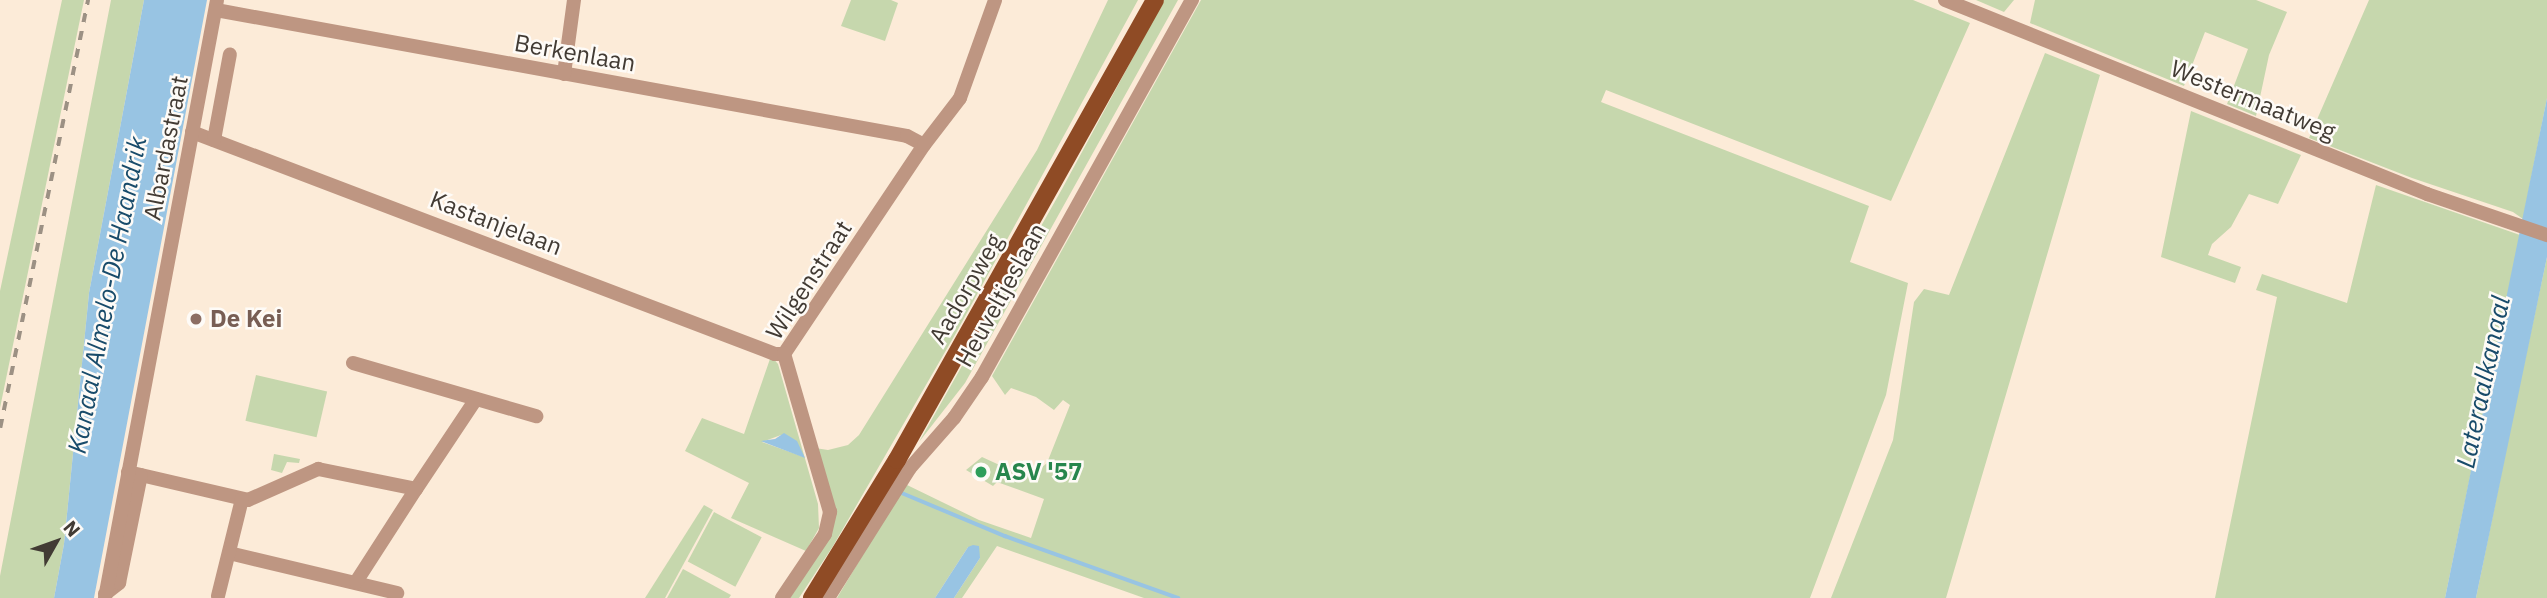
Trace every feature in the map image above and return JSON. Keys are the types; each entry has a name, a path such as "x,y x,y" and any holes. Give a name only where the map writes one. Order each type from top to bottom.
{"main road":[{"name":"Aadorpweg","path":"812,598 897,460 1155,0"}],"street":[{"path":"564,74 573,0"},
{"name":"Wilgenstraat","path":"782,598 830,520 818,464 784,354 791,348 924,145 960,98 996,0"},
{"name":"Heuveltjeslaan","path":"828,598 910,468 954,418 982,377 1192,0"},
{"name":"Westermaatweg","path":"1945,0 2284,138 2547,235"},
{"name":"Berkenlaan","path":"217,5 564,74 907,136 924,145"},
{"name":"Albardastraat","path":"105,596 134,473 192,132 217,5"},
{"name":"Albardastraat","path":"214,140 230,54"},
{"name":"Kastanjelaan","path":"192,132 775,354 784,354"},
{"path":"353,363 536,416"},
{"path":"356,582 476,399"},
{"path":"134,473 248,500 318,469 416,489"},
{"path":"219,596 242,499"},
{"path":"229,553 397,593"}],"green space":[{"path":"62,0 84,0 0,408 0,291"},
{"path":"111,0 144,0 89,293 64,544 54,598 0,598 0,576"},
{"path":"851,0 891,0 898,3 885,41 841,26"},
{"path":"1108,0 1138,0 956,333 833,546 799,598 790,598 827,541 815,448 828,450 848,445 859,435 1037,150"},
{"path":"1164,0 1178,0 965,383 919,442 1062,189"},
{"path":"1201,0 1913,0 1970,23 1891,201 1606,90 1601,102 1869,206 1850,262 1908,283 1886,395 1810,598 1144,598 997,546 962,598 954,598 980,558 968,547 935,598 837,598 905,484 979,520 1031,538 1044,499 997,482 993,486 966,470 982,457 1019,474 1040,469 1047,463 1070,405 1063,400 1054,410 1036,397 1011,388 1005,395 992,376"},
{"path":"1976,0 2014,0 2004,12"},
{"path":"2035,0 2256,0 2287,12 2269,55 2256,116 2227,104 2248,49 2205,32 2184,86 2030,23"},
{"path":"2369,0 2547,0 2547,98 2523,219 2513,212 2412,178 2309,138"},
{"path":"2045,53 2100,75 1946,598 1831,598 1893,440 1914,302 1924,289 1949,295"},
{"path":"2191,111 2301,155 2278,204 2249,194 2231,227 2212,244 2208,255 2241,267 2235,283 2161,257"},
{"path":"2376,185 2520,235 2445,598 2215,598 2277,297 2256,290 2262,274 2347,303"},
{"path":"2547,257 2547,598 2476,598 2514,411"},
{"path":"771,356 778,364 818,504 819,528 806,551 731,518 749,483 685,451 702,418 744,434","holes":["781,435 804,457 762,442"]},
{"path":"256,375 327,391 317,437 245,421"},
{"path":"274,454 300,459 299,463 287,462 282,473 271,470"},
{"path":"704,505 713,510 665,598 645,598"},
{"path":"714,512 762,537 735,587 688,561"},
{"path":"683,569 731,595 729,598 667,598"}],"water":[{"name":"Kanaal Almelo-De Haandrik","path":"144,0 207,0 94,598 54,598 64,544 89,293"},
{"path":"2547,98 2547,257 2476,598 2445,598"},
{"path":"784,433 797,441 805,458 761,441 775,439"},
{"path":"979,546 980,558 954,598 935,598 968,547"}],"waterway":[{"path":"902,493 1005,536 1178,598"}],"railway":[{"path":"0,428 88,0"}],"place":[{"name":"De Kei","path":"196,319"},
{"name":"ASV '57","path":"981,472"}],"water label":[{"name":"Lateraalkanaal","path":"2483,382"}]}
